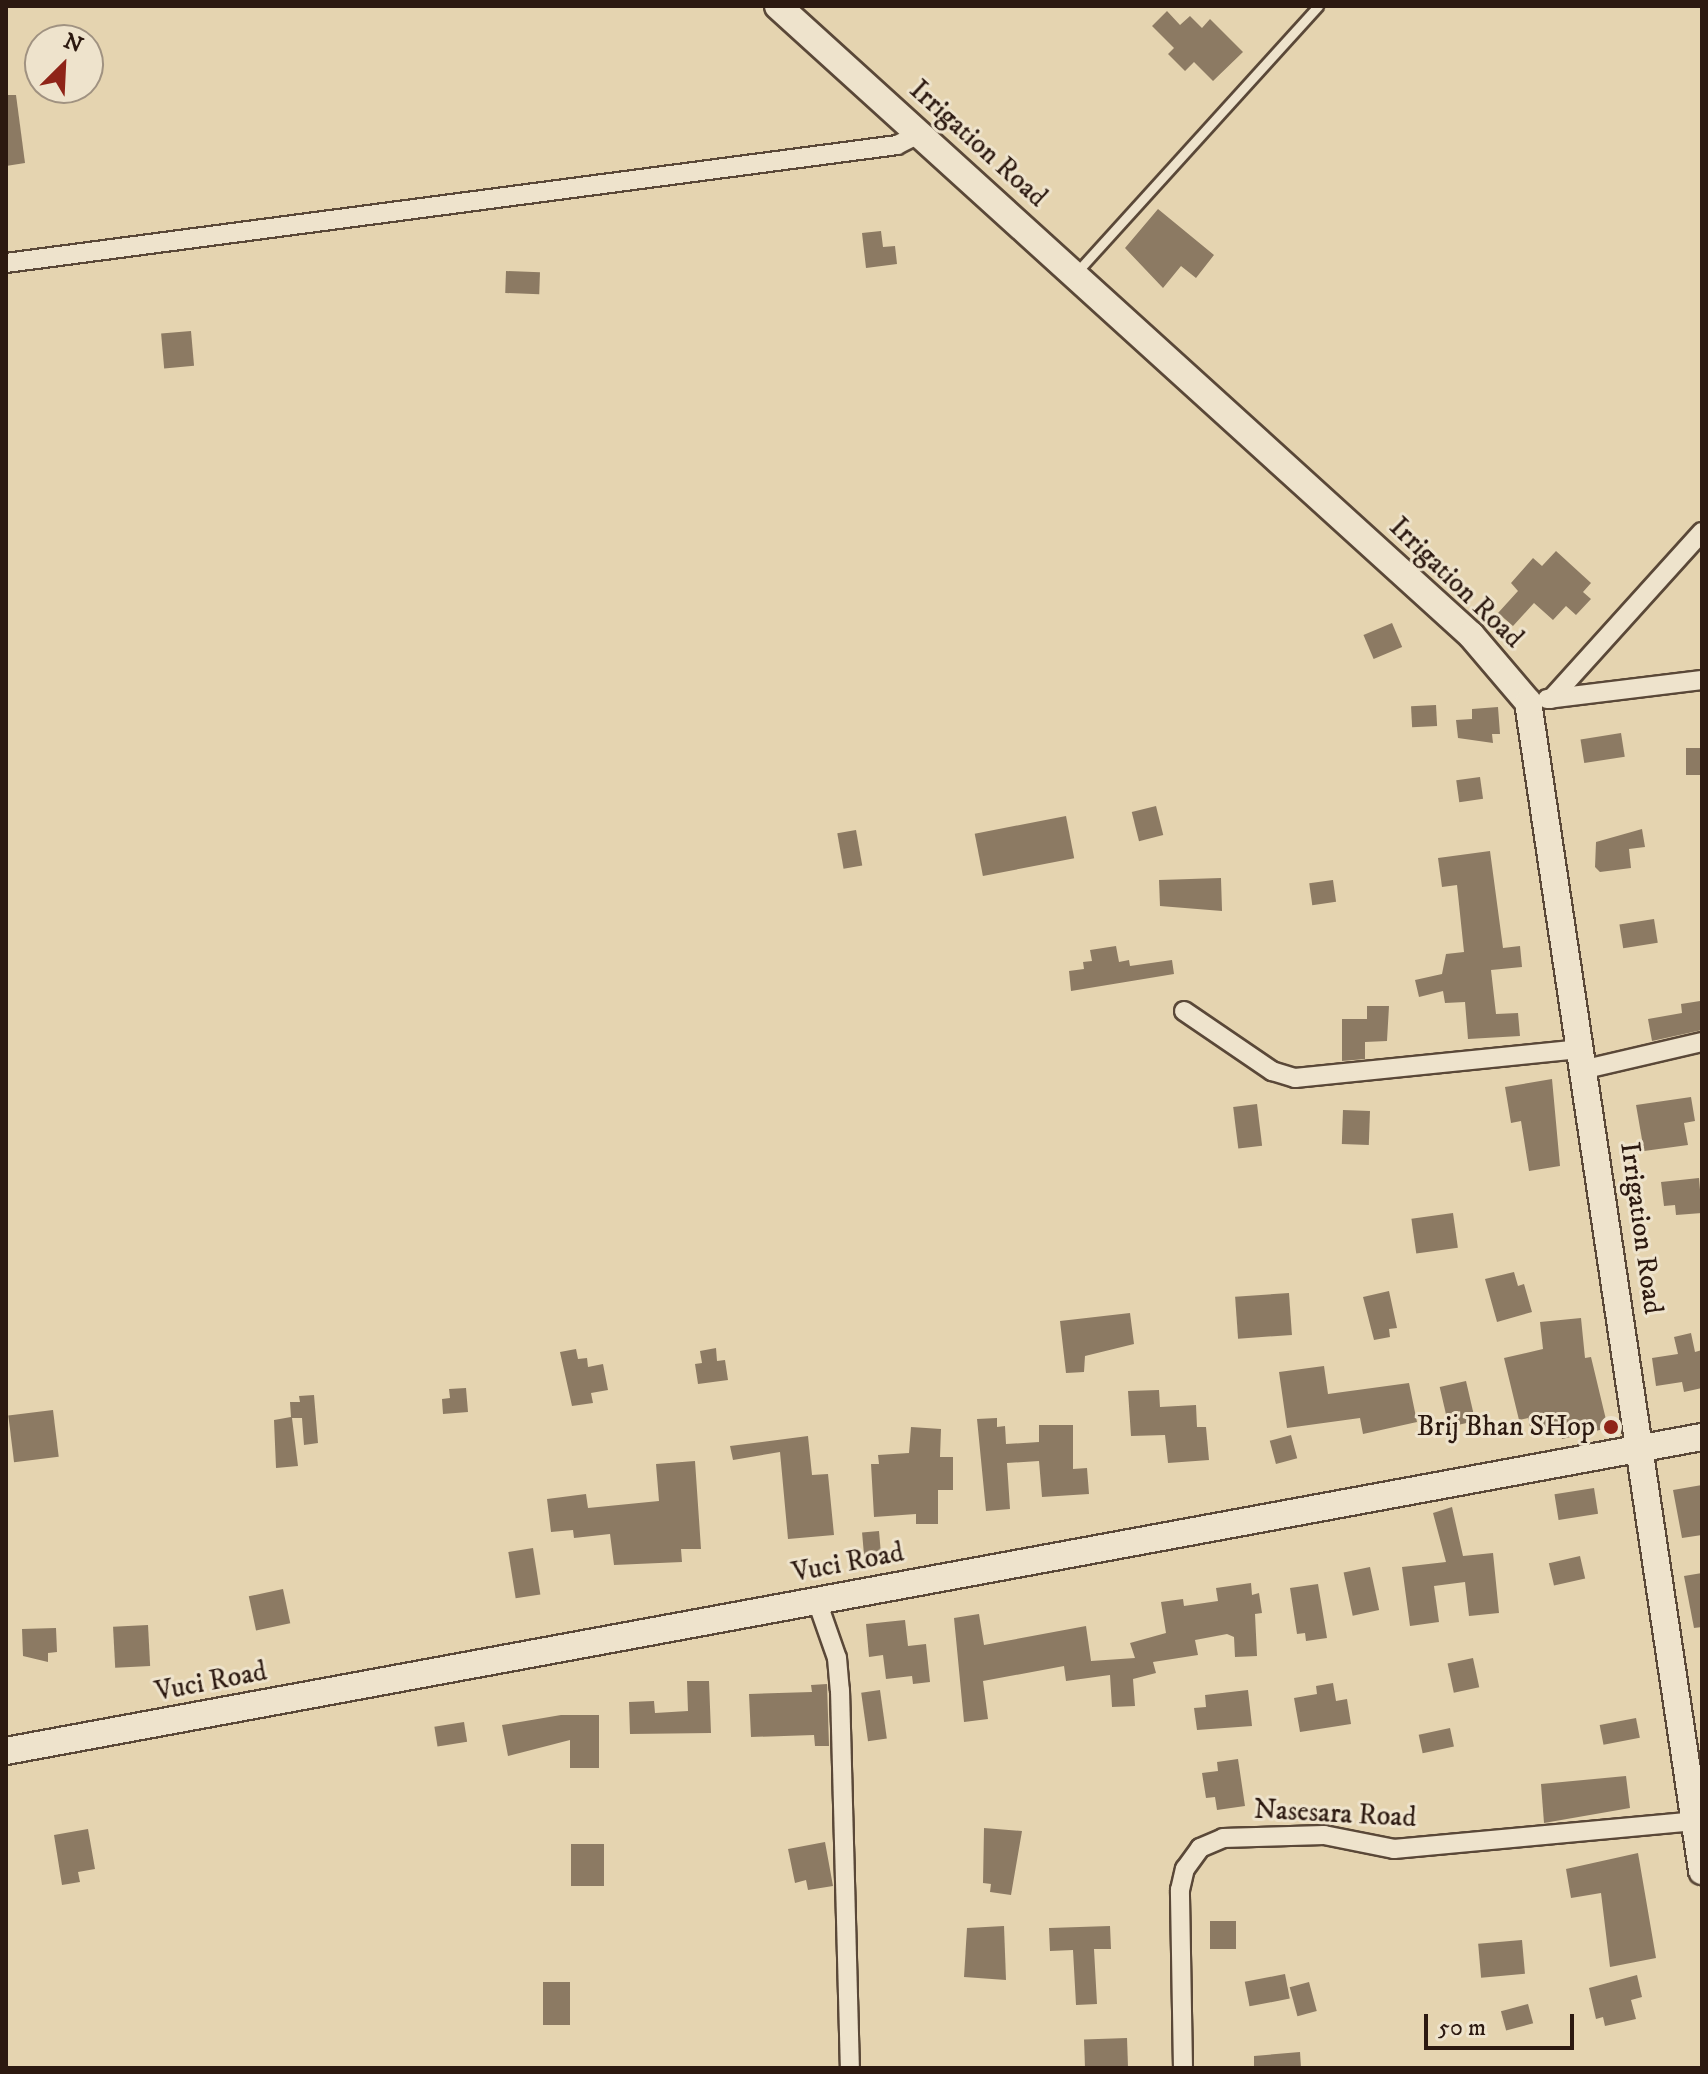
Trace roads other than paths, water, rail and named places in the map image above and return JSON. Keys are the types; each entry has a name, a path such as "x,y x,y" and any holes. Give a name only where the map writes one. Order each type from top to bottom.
{"street":[{"name":"Irrigation Road","path":"778,6 1540,700 1584,1059 1702,1871"},
{"path":"6,263 897,145 919,134"},
{"path":"1540,700 1702,532"},
{"path":"1540,700 1702,680"},
{"path":"1184,1011 1272,1071 1295,1078 1584,1059 1702,1042"},
{"name":"Vuci Road","path":"6,1751 1702,1437"},
{"path":"817,1601 837,1658 840,1690 850,2068"},
{"name":"Nasesara Road","path":"1183,2068 1180,1890 1185,1869 1200,1848 1223,1838 1324,1835 1394,1849 1695,1821"}],"lane":[{"path":"1074,275 1318,6"}],"place":[{"name":"Brij Bhan SHop","path":"1611,1427"}]}
